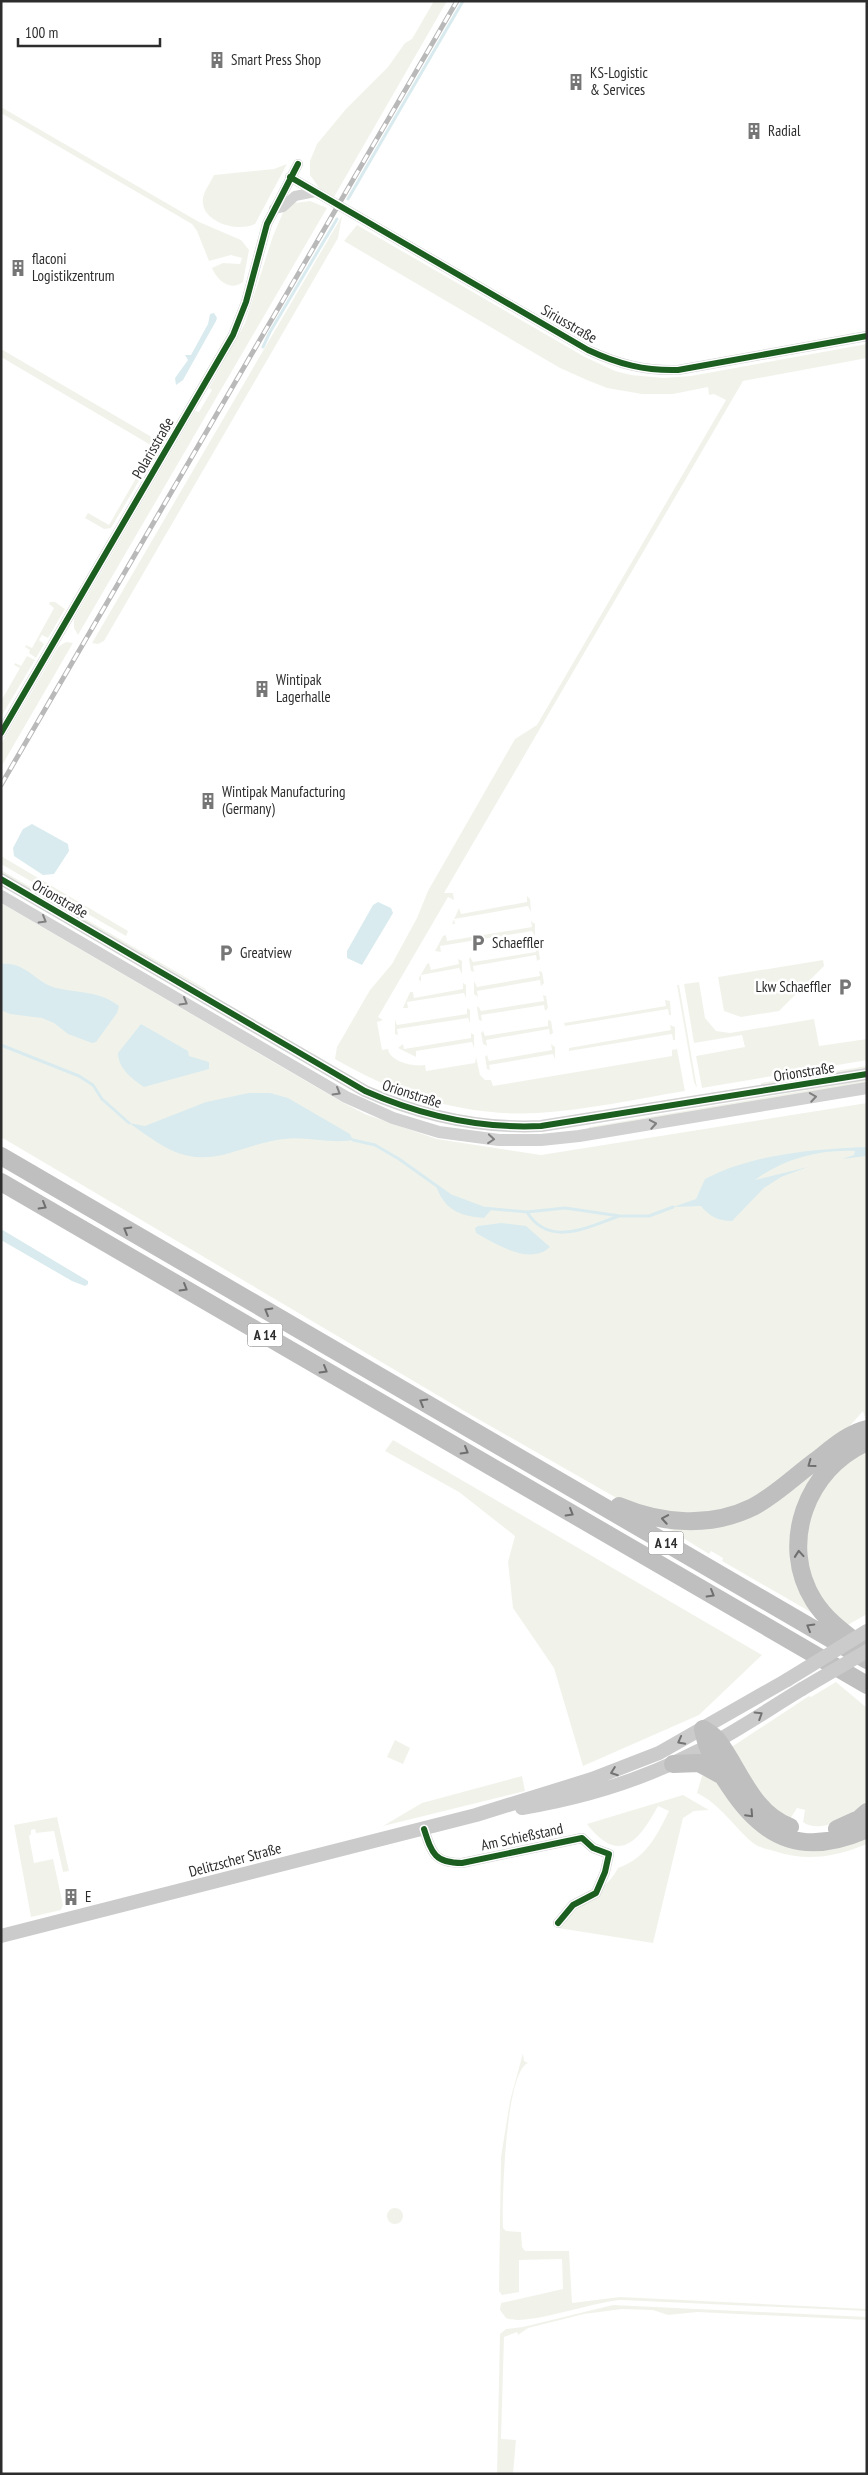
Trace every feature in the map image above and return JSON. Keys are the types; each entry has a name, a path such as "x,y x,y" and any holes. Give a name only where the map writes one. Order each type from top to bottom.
{"highway":[{"name":"A 14","path":"1,1156 867,1660"},
{"name":"A 14","path":"1,1182 867,1685"},
{"path":"550,1476 638,1514 684,1522 704,1522 753,1506 842,1442 867,1429"},
{"path":"867,1442 849,1450 835,1462 813,1489 806,1502 800,1521 798,1553 808,1590 820,1610 828,1620 867,1651"},
{"path":"850,1675 867,1699"},
{"path":"703,1728 712,1744 753,1798 773,1817 786,1826 801,1831 827,1831 851,1822 867,1812"},
{"path":"712,1744 721,1775 756,1820 788,1838 822,1843 836,1841 867,1829"},
{"path":"673,1764 699,1763 721,1775"}],"main road":[{"path":"476,1815 626,1767 703,1728 867,1631"},
{"path":"476,1815 542,1805 591,1794 673,1764 712,1744 867,1651"},
{"name":"Delitzscher Straße","path":"1,1936 476,1815"}],"street":[{"name":"Polarisstraße","path":"1,733 233,335 246,302 262,238 274,209 298,164"},
{"name":"Siriusstraße","path":"290,177 588,350 617,363 650,369 678,370 867,336"},
{"path":"274,209 283,207 295,196 316,192"},
{"name":"Orionstraße","path":"1,879 365,1091 424,1113 465,1122 504,1127 541,1126 867,1074"},
{"name":"Orionstraße","path":"1,896 346,1097 393,1118 439,1132 499,1140 558,1139 867,1088"},
{"name":"Am Schießstand","path":"424,1829 435,1854 439,1860 446,1863 462,1863 582,1838 593,1848 609,1854 606,1872 596,1893 573,1905 558,1923"}],"shaded area":[{"path":"434,1 447,1 334,197 320,189 310,175 310,161 317,144 346,109 388,67 405,43 412,39"},
{"path":"1,107 199,222 241,240 249,250 243,282 233,286 224,283 217,277 212,268 223,263 240,264 242,258 231,255 209,261 197,231 192,224 1,113"},
{"path":"287,164 255,224 241,227 225,224 210,217 205,211 203,197 214,175 274,169"},
{"path":"294,201 295,203 310,201 327,208 78,635 74,628 74,619 195,411 199,412 212,390 209,388 245,323 273,236 284,210"},
{"path":"342,216 338,238 104,641 98,644 92,643"},
{"path":"357,225 585,357 615,371 631,375 664,378 691,376 867,344 867,358 743,381 444,893 453,893 454,900 448,897 378,1017 383,1020 377,1022 382,1050 388,1049 393,1057 403,1063 425,1065 426,1071 475,1063 476,1057 480,1075 485,1080 491,1080 493,1086 672,1056 672,1050 677,1049 685,1091 556,1112 511,1113 484,1111 432,1101 407,1093 359,1072 335,1059 337,1047 370,990 392,964 417,918 428,891 515,739 537,725 726,400 714,394 709,395 708,387 673,394 642,394 607,388 560,368 344,241"},
{"path":"214,313 217,318 216,321 183,380 176,385 175,378 188,360 185,355 191,355 208,324 210,314"},
{"path":"1,349 150,436 156,442 158,449 111,528 104,529 85,518 88,513 109,525 154,447 1,357"},
{"path":"50,602 55,602 65,609 48,638 42,635 39,640 44,644 36,658 25,647 26,645 32,648 54,608 49,604"},
{"path":"66,642 73,643 1,767 1,744 58,647"},
{"path":"27,656 35,660 1,717 1,701 20,668 14,665 15,663 21,666"},
{"path":"32,824 68,844 69,851 54,874 43,875 14,856 13,848 23,829"},
{"path":"1,856 128,931 126,936 1,864"},
{"path":"1,870 204,988 208,992 1,873"},
{"path":"527,896 530,899 531,912 528,906 454,919 459,908 461,914 527,902"},
{"path":"378,902 391,908 393,913 362,965 347,958 347,951 373,905"},
{"path":"1,903 342,1102 365,1114 437,1139 541,1155 867,1103 867,1424 863,1411 841,1436 752,1500 698,1517 627,1504 471,1415 1,1137"},
{"path":"531,921 535,924 535,936 532,931 440,946 441,952 435,951 443,936 446,935 447,941 532,927"},
{"path":"535,946 538,947 540,959 537,961 536,955 473,966 474,972 471,971 470,957 473,962 536,952"},
{"path":"458,959 462,961 462,974 459,968 421,975 421,981 419,980 419,978 427,964 429,963 431,970 459,964"},
{"path":"823,960 824,966 779,1011 741,1017 724,1011 718,977"},
{"path":"1,964 17,966 56,988 89,993 105,998 119,1006 117,1013 96,1042 92,1043 68,1034 54,1023 42,1018 10,1014 1,1010"},
{"path":"539,971 542,972 544,983 541,986 540,980 477,991 478,997 474,994 474,981 477,987 540,976"},
{"path":"699,982 705,1018 716,1031 730,1033 814,1019 819,1046 867,1039 867,1060 702,1088 696,1056 745,1047 742,1035 694,1043 684,984"},
{"path":"463,983 466,985 466,998 464,993 407,1002 408,1008 403,1008 410,992 413,992 414,998 463,989"},
{"path":"677,985 679,985 697,1088 694,1082"},
{"path":"543,995 546,996 548,1008 545,1011 544,1005 481,1015 482,1021 479,1020 478,1006 481,1011 544,1001"},
{"path":"665,1000 670,1001 671,1015 669,1015 668,1009 565,1026 564,1023 666,1006"},
{"path":"467,1008 470,1010 470,1023 468,1018 397,1029 398,1035 395,1034 395,1020 397,1025 467,1014"},
{"path":"548,1020 551,1021 553,1033 550,1035 549,1029 486,1040 487,1046 483,1044 481,1033 483,1031 485,1036 548,1026"},
{"path":"141,1024 188,1051 189,1056 209,1062 209,1069 144,1087 130,1077 123,1068 120,1064 118,1053"},
{"path":"670,1025 675,1027 675,1040 673,1040 672,1034 569,1051 569,1048 671,1030"},
{"path":"471,1033 474,1035 474,1048 472,1042 416,1051 416,1057 398,1048 403,1044 404,1049 471,1038"},
{"path":"551,1044 555,1047 555,1059 553,1054 489,1065 490,1070 487,1069 485,1057 487,1055 489,1061 552,1050"},
{"path":"867,1066 867,1069 762,1086 761,1083"},
{"path":"867,1080 867,1084 589,1130 589,1127"},
{"path":"249,1093 270,1093 288,1098 350,1134 353,1140 284,1139 217,1156 202,1157 189,1156 165,1147 129,1123 145,1126 206,1102"},
{"path":"867,1147 867,1156 842,1159 854,1155 855,1151 829,1152 802,1157 778,1166 755,1180 808,1167 781,1177 764,1188 732,1221 714,1217 701,1206 673,1207 696,1199 705,1179 742,1164 763,1158 805,1151"},
{"path":"436,1186 463,1201 492,1209 484,1218 467,1216 449,1206"},
{"path":"501,1223 526,1226 550,1247 542,1252 523,1254 503,1247 476,1233 475,1228 478,1226"},
{"path":"1,1229 88,1281 88,1284 85,1286 72,1281 1,1240"},
{"path":"393,1440 762,1655 699,1715 583,1766 554,1668 513,1608 508,1562 515,1536 459,1492 385,1451"},
{"path":"867,1447 867,1614 846,1626 809,1585 804,1524 839,1463"},
{"path":"834,1452 798,1511 814,1614 722,1561 723,1558 711,1551 709,1554 656,1521 716,1522"},
{"path":"836,1682 867,1708 867,1803 846,1818 836,1822 827,1825 810,1825 803,1822 805,1810 797,1808 790,1819 763,1802 730,1748 809,1696 811,1697"},
{"path":"395,1740 410,1748 403,1764 387,1757"},
{"path":"522,1776 525,1791 383,1826 422,1803"},
{"path":"702,1776 712,1777 784,1841 867,1831 867,1844 832,1855 809,1857 786,1854 758,1846 746,1837 713,1803 697,1793"},
{"path":"683,1795 709,1810 694,1811 683,1818 653,1943 558,1928 571,1908 603,1887 618,1868 636,1859 643,1852 655,1838 669,1811 658,1806 651,1819 636,1838 627,1844 619,1846 609,1844 598,1837 587,1824"},
{"path":"57,1817 69,1871 63,1872 54,1831 36,1833 35,1829 31,1830 29,1836 34,1863 53,1859 63,1905 61,1910 31,1917 14,1825"},
{"path":"523,2053 524,2061 528,2063 520,2072 514,2089 510,2113 504,2167 503,2228 506,2231 521,2232 522,2247 525,2251 569,2251 572,2303 620,2297 867,2309 867,2311 622,2300 610,2301 544,2317 516,2320 506,2318 500,2310 501,2303 563,2289 562,2259 519,2260 519,2292 502,2295 499,2291 501,2157 510,2101"},
{"path":"395,2208 403,2216 395,2224 387,2216"},
{"path":"613,2305 867,2317 867,2320 697,2312 668,2315 653,2310 622,2309 584,2314 528,2328 518,2335 517,2332 504,2337 501,2439 516,2440 513,2474 497,2474 500,2334 506,2329 523,2327"}],"waterway":[{"path":"348,199 463,1"},
{"path":"263,347 337,219"},
{"path":"1,1045 79,1076 93,1085 102,1099 129,1123"},
{"path":"353,1140 375,1145 399,1159 451,1196 483,1208 527,1212 565,1208 620,1216 649,1216 673,1207"},
{"path":"527,1212 536,1223 546,1229 558,1232 582,1229 619,1216"}],"railway":[{"path":"1,785 457,1"}],"cycle path":[{"path":"1,733 233,335 246,302 267,224 298,164"},
{"path":"290,177 588,350 621,363 643,368 678,370 867,336"},
{"path":"1,879 365,1091 386,1100 451,1119 495,1125 541,1126 867,1074"},
{"path":"424,1829 432,1851 440,1859 453,1863 462,1863 582,1838 593,1848 609,1854 605,1872 596,1893 573,1905 558,1923"}],"place":[{"name":"Smart Press Shop","path":"217,60"},
{"name":"KS-Logistic & Services","path":"576,82"},
{"name":"Radial","path":"754,131"},
{"name":"flaconi Logistikzentrum","path":"18,268"},
{"name":"Wintipak Lagerhalle","path":"262,689"},
{"name":"Wintipak Manufacturing (Germany)","path":"208,801"},
{"name":"Schaeffler","path":"478,943"},
{"name":"Greatview","path":"226,953"},
{"name":"Lkw Schaeffler","path":"845,987"},
{"name":"E","path":"71,1897"}]}
